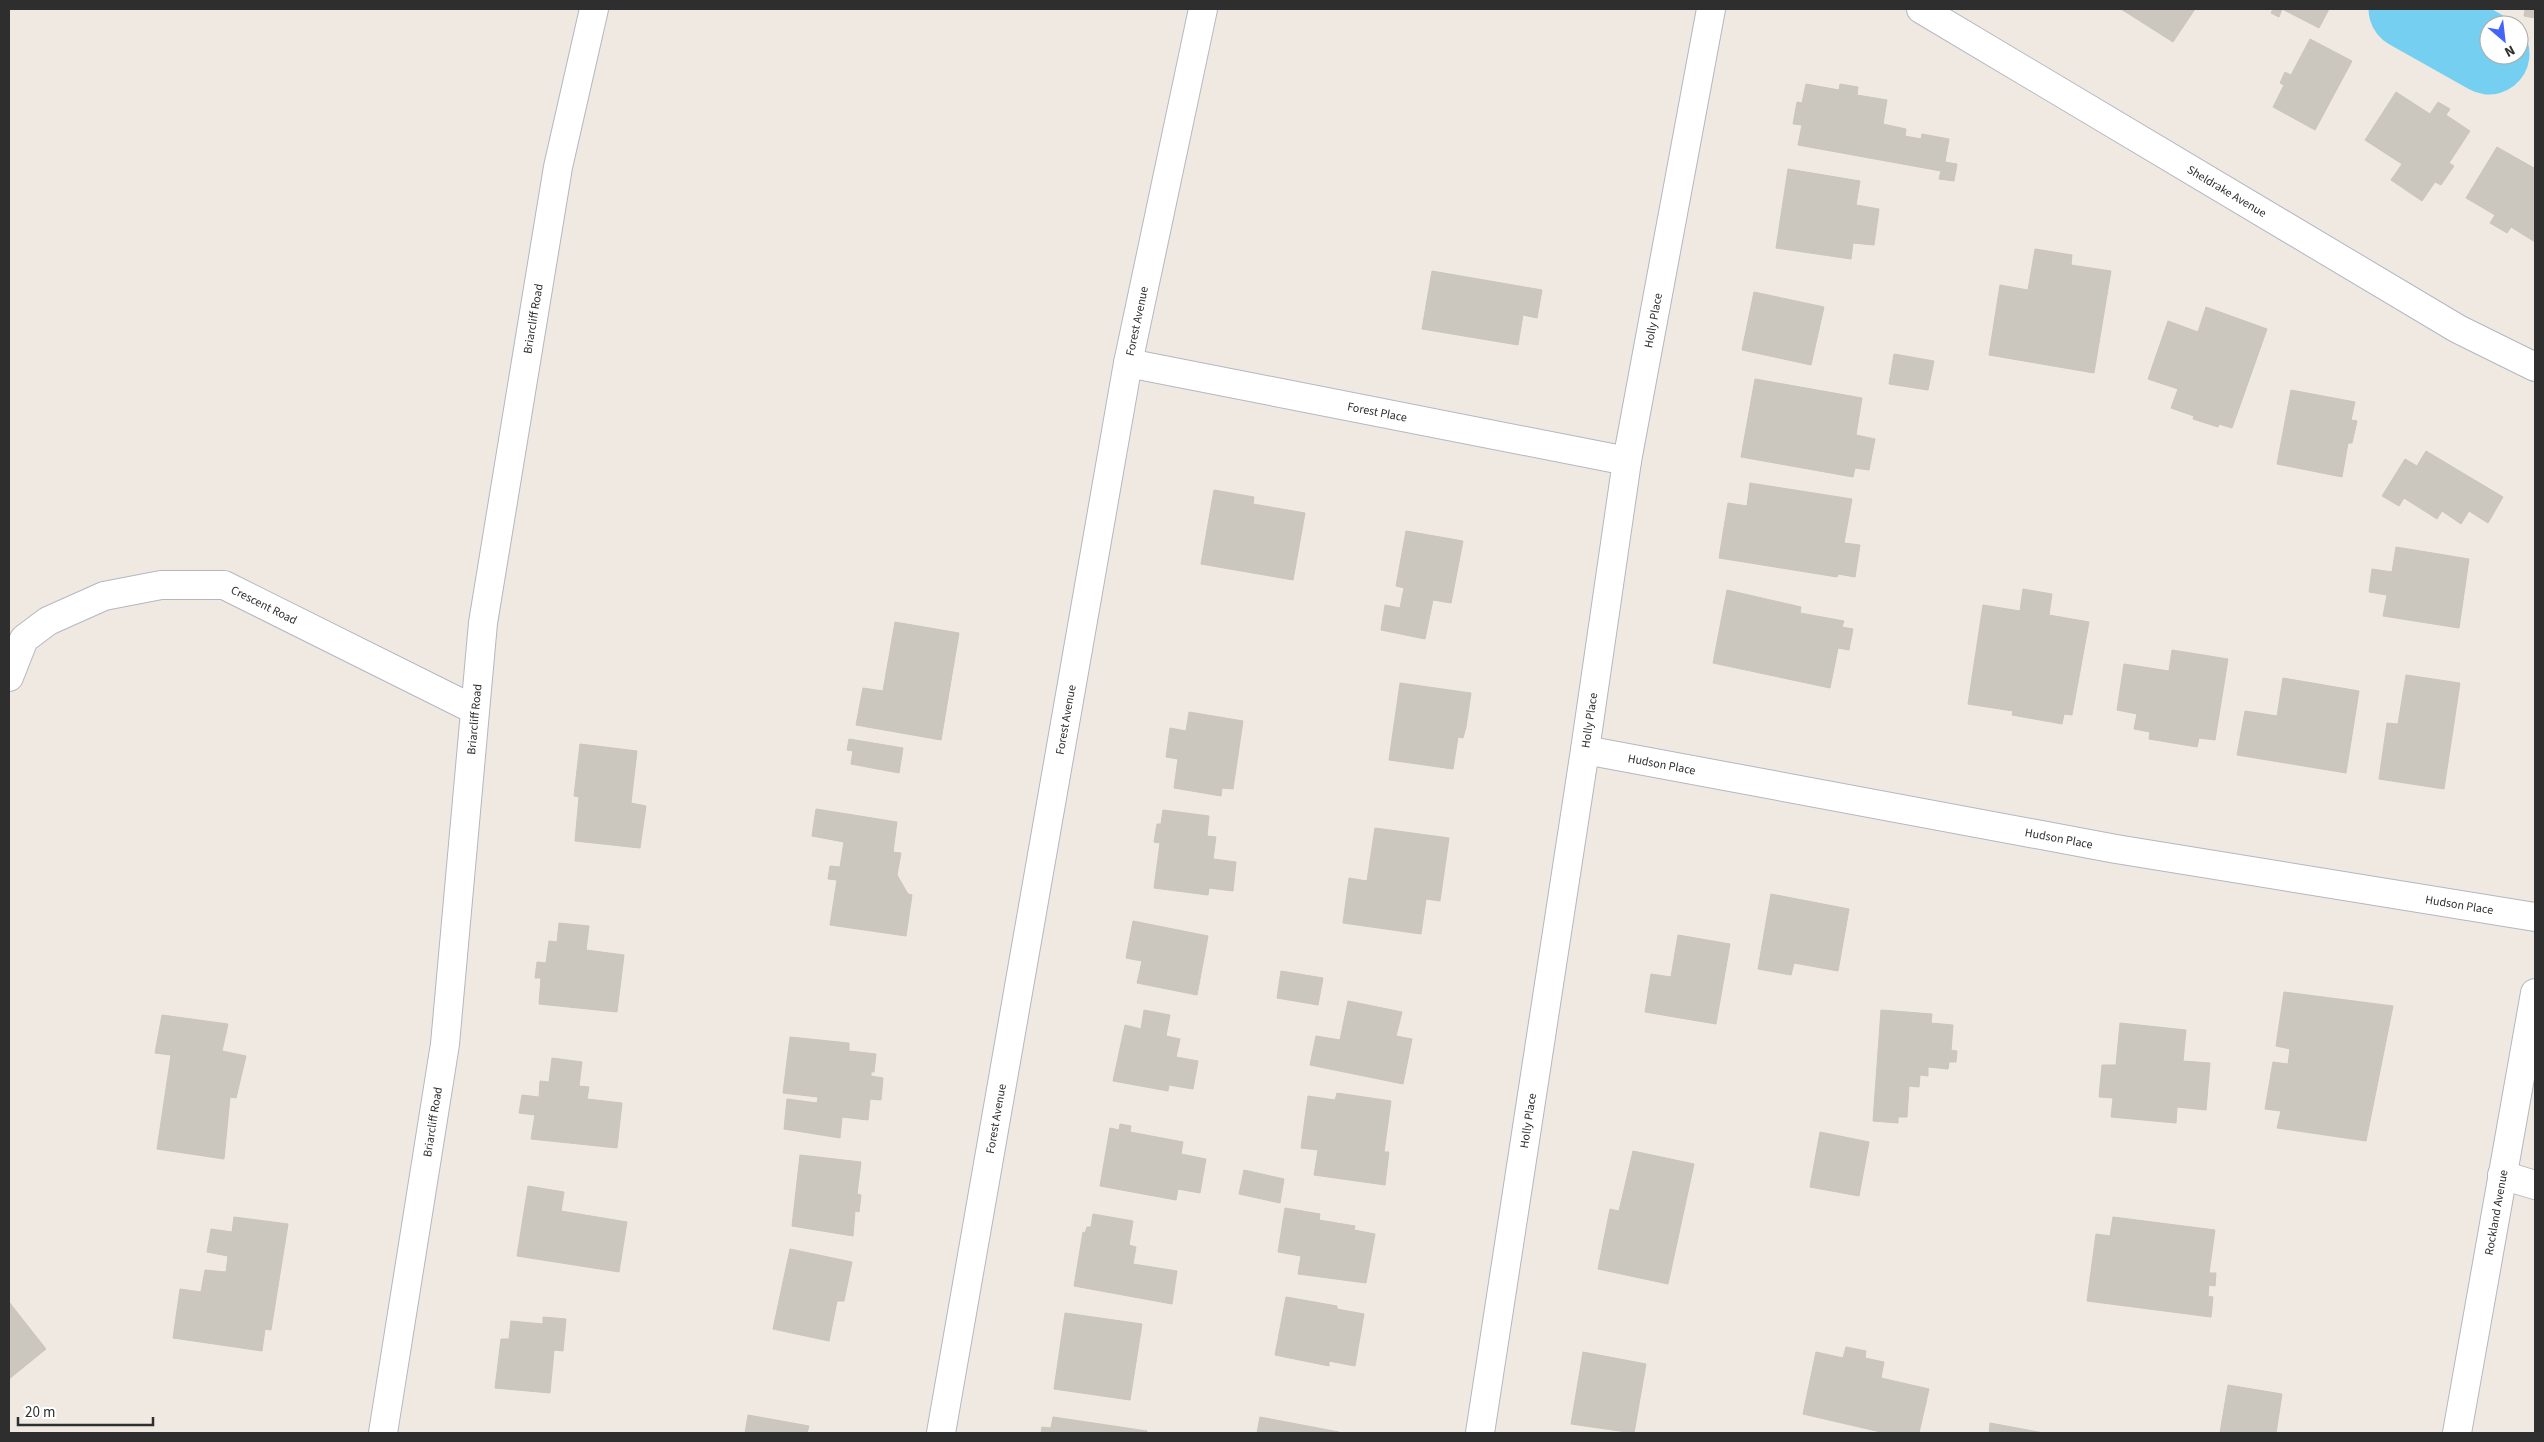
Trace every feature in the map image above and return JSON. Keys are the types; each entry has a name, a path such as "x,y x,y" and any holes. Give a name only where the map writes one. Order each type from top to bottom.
{"street":[{"name":"Briarcliff Road","path":"382,1433 445,1044 482,623 558,167 594,9"},
{"name":"Forest Avenue","path":"941,1433 1128,363 1203,9"},
{"name":"Holly Place","path":"1480,1433 1585,750 1626,461 1711,9"},
{"name":"Sheldrake Avenue","path":"1921,9 2458,329 2535,367"},
{"name":"Forest Place","path":"1128,363 1626,461"},
{"name":"Crescent Road","path":"9,677 24,639 48,621 104,596 161,585 224,585 475,710"},
{"name":"Hudson Place","path":"1585,750 2116,850 2535,918"},
{"name":"Rockland Avenue","path":"2457,1433 2535,993"},
{"path":"2502,1175 2535,1185"}],"building":[{"path":"2121,9 2195,9 2173,42"},
{"path":"2273,9 2282,9 2279,17 2271,13"},
{"path":"2282,9 2329,9 2319,28"},
{"path":"2525,9 2535,9 2535,18 2524,15"},
{"path":"2310,39 2352,61 2315,130 2273,107 2284,85 2280,83 2285,72 2291,75"},
{"path":"1806,84 1839,90 1840,84 1858,87 1857,95 1887,100 1883,124 1906,129 1905,136 1921,139 1922,134 1949,139 1945,162 1957,164 1954,181 1939,179 1941,171 1798,145 1802,125 1793,124 1797,102 1802,103"},
{"path":"2396,92 2430,114 2438,102 2450,109 2446,115 2470,131 2449,163 2454,166 2441,185 2435,182 2422,201 2391,180 2402,164 2365,140"},
{"path":"2497,147 2534,168 2535,166 2535,242 2511,227 2507,233 2490,223 2495,215 2466,198"},
{"path":"1788,169 1860,181 1856,205 1879,209 1874,245 1853,243 1851,259 1776,248"},
{"path":"2035,249 2072,255 2071,265 2111,271 2094,373 1989,355 2000,285 2028,290"},
{"path":"1432,271 1542,290 1537,318 1523,315 1518,345 1422,329"},
{"path":"1754,292 1824,307 1811,365 1742,350"},
{"path":"2206,307 2267,329 2232,428 2219,424 2218,427 2193,419 2194,416 2171,408 2178,389 2148,379 2168,321 2198,332"},
{"path":"1894,354 1934,361 1928,390 1889,384"},
{"path":"1755,379 1862,398 1856,435 1875,439 1869,470 1855,468 1853,477 1741,457"},
{"path":"2291,390 2355,402 2351,420 2357,421 2352,443 2348,443 2342,477 2277,464"},
{"path":"2426,451 2503,497 2488,523 2469,511 2461,524 2442,511 2437,519 2404,498 2399,506 2382,496 2405,459 2417,466"},
{"path":"1750,483 1852,499 1844,543 1860,545 1855,577 1838,574 1837,577 1719,558 1728,503 1747,506"},
{"path":"1214,490 1254,497 1253,504 1305,513 1293,580 1201,564"},
{"path":"1406,531 1463,541 1451,603 1433,600 1425,639 1381,630 1385,605 1400,608 1404,588 1396,586"},
{"path":"2396,547 2469,559 2459,628 2383,616 2387,595 2369,592 2372,569 2392,572"},
{"path":"2023,589 2052,594 2049,615 2089,622 2072,715 2064,714 2062,724 2012,715 2013,711 1968,704 1983,605 2020,611"},
{"path":"1727,590 1801,607 1800,613 1844,621 1842,627 1853,629 1849,650 1838,648 1830,688 1713,663"},
{"path":"895,622 959,633 941,740 856,725 863,688 883,691"},
{"path":"2172,650 2228,659 2215,740 2199,738 2197,747 2149,739 2150,732 2134,729 2137,714 2117,710 2124,664 2169,671"},
{"path":"2406,675 2460,683 2444,789 2379,779 2387,723 2398,724"},
{"path":"2283,678 2359,691 2346,773 2237,755 2245,711 2277,716"},
{"path":"1400,683 1471,693 1466,727 1463,738 1458,737 1453,769 1389,760"},
{"path":"1189,712 1243,721 1233,789 1222,788 1221,796 1174,788 1178,759 1166,757 1170,728 1186,731"},
{"path":"849,739 903,748 899,773 851,764 853,751 847,750"},
{"path":"580,744 637,751 631,803 646,806 640,848 575,841 579,797 574,796"},
{"path":"816,809 897,822 893,852 901,853 897,875 908,894 912,895 906,936 830,925 837,880 828,879 830,866 840,867 844,842 812,836"},
{"path":"1163,810 1209,816 1207,836 1216,837 1213,859 1236,862 1233,891 1209,888 1208,895 1154,888 1160,843 1154,842 1157,824 1161,824"},
{"path":"1375,828 1449,838 1440,901 1426,899 1421,934 1343,923 1349,878 1367,881"},
{"path":"1771,894 1849,909 1838,971 1794,963 1791,975 1758,969"},
{"path":"1133,921 1208,936 1197,995 1137,983 1142,961 1126,958"},
{"path":"559,923 589,926 586,950 624,955 617,1012 539,1004 541,978 535,978 537,962 546,963 549,941 557,942"},
{"path":"1678,935 1730,944 1716,1024 1645,1012 1651,974 1671,977"},
{"path":"1281,971 1323,978 1318,1005 1277,998"},
{"path":"2284,992 2393,1006 2366,1141 2277,1128 2281,1111 2265,1109 2273,1062 2288,1064 2290,1049 2276,1046"},
{"path":"1348,1001 1402,1012 1396,1036 1412,1039 1403,1084 1310,1065 1316,1036 1340,1040"},
{"path":"1144,1010 1170,1015 1166,1036 1180,1039 1176,1057 1198,1061 1193,1089 1169,1085 1168,1091 1113,1081 1125,1025 1141,1029"},
{"path":"1881,1010 1932,1014 1931,1023 1953,1025 1951,1050 1957,1051 1956,1062 1949,1062 1948,1069 1928,1067 1928,1076 1920,1075 1919,1087 1909,1086 1907,1117 1898,1117 1898,1123 1873,1121"},
{"path":"162,1015 228,1024 222,1051 246,1056 236,1098 230,1097 224,1159 157,1149 171,1055 155,1053"},
{"path":"2120,1023 2186,1030 2183,1061 2210,1063 2206,1110 2177,1107 2176,1123 2111,1117 2113,1098 2099,1097 2102,1065 2116,1065"},
{"path":"790,1037 849,1043 849,1051 876,1054 874,1072 871,1072 871,1076 883,1078 881,1100 870,1099 868,1120 842,1117 840,1138 784,1129 787,1099 817,1103 818,1097 783,1093"},
{"path":"552,1058 582,1062 579,1086 589,1087 587,1099 622,1103 617,1148 531,1139 535,1115 519,1113 522,1095 539,1097 540,1081 549,1082"},
{"path":"1337,1093 1391,1101 1384,1152 1389,1152 1385,1185 1314,1175 1318,1150 1301,1148 1308,1096 1335,1100"},
{"path":"1120,1124 1131,1126 1130,1132 1183,1142 1181,1154 1206,1159 1200,1193 1178,1189 1176,1200 1100,1186 1110,1128 1119,1130"},
{"path":"1820,1132 1869,1142 1859,1196 1810,1187"},
{"path":"1633,1151 1694,1164 1668,1284 1598,1269 1610,1209 1619,1211"},
{"path":"800,1155 861,1162 857,1194 861,1195 859,1212 855,1211 853,1236 792,1226"},
{"path":"1244,1170 1284,1179 1280,1203 1239,1194"},
{"path":"528,1186 564,1192 561,1211 627,1222 619,1272 517,1256"},
{"path":"1285,1208 1320,1214 1319,1220 1355,1226 1354,1230 1375,1234 1366,1283 1298,1274 1301,1256 1278,1252"},
{"path":"1093,1214 1133,1221 1129,1245 1136,1247 1133,1264 1177,1271 1172,1304 1074,1286 1083,1232 1085,1233 1087,1227 1091,1227"},
{"path":"234,1217 288,1224 271,1330 265,1329 262,1351 173,1338 180,1289 201,1292 205,1270 226,1272 228,1256 207,1252 211,1229 232,1232"},
{"path":"2113,1217 2215,1230 2209,1273 2216,1273 2215,1286 2209,1285 2208,1296 2213,1297 2211,1317 2087,1301 2096,1234 2110,1236"},
{"path":"790,1249 852,1262 844,1301 837,1301 829,1341 773,1329"},
{"path":"1286,1297 1337,1306 1337,1309 1364,1314 1355,1366 1329,1361 1329,1366 1275,1355"},
{"path":"9,1302 46,1349 9,1379"},
{"path":"1065,1313 1142,1324 1130,1400 1054,1389"},
{"path":"543,1317 566,1319 563,1351 554,1350 550,1393 495,1388 501,1339 509,1339 511,1321 543,1324"},
{"path":"1846,1347 1866,1351 1865,1358 1884,1362 1881,1378 1929,1389 1919,1433 1885,1433 1803,1414 1816,1352 1843,1358"},
{"path":"1583,1352 1646,1364 1634,1433 1571,1424"},
{"path":"2228,1385 2282,1394 2276,1433 2220,1433"},
{"path":"748,1415 809,1426 807,1433 745,1433"},
{"path":"1053,1417 1147,1431 1147,1433 1041,1433 1042,1427 1051,1428"},
{"path":"1260,1417 1339,1432 1339,1433 1257,1433"},
{"path":"1990,1423 2044,1433 1989,1433"}],"waterway":[{"path":"2409,9 2479,48"}]}
